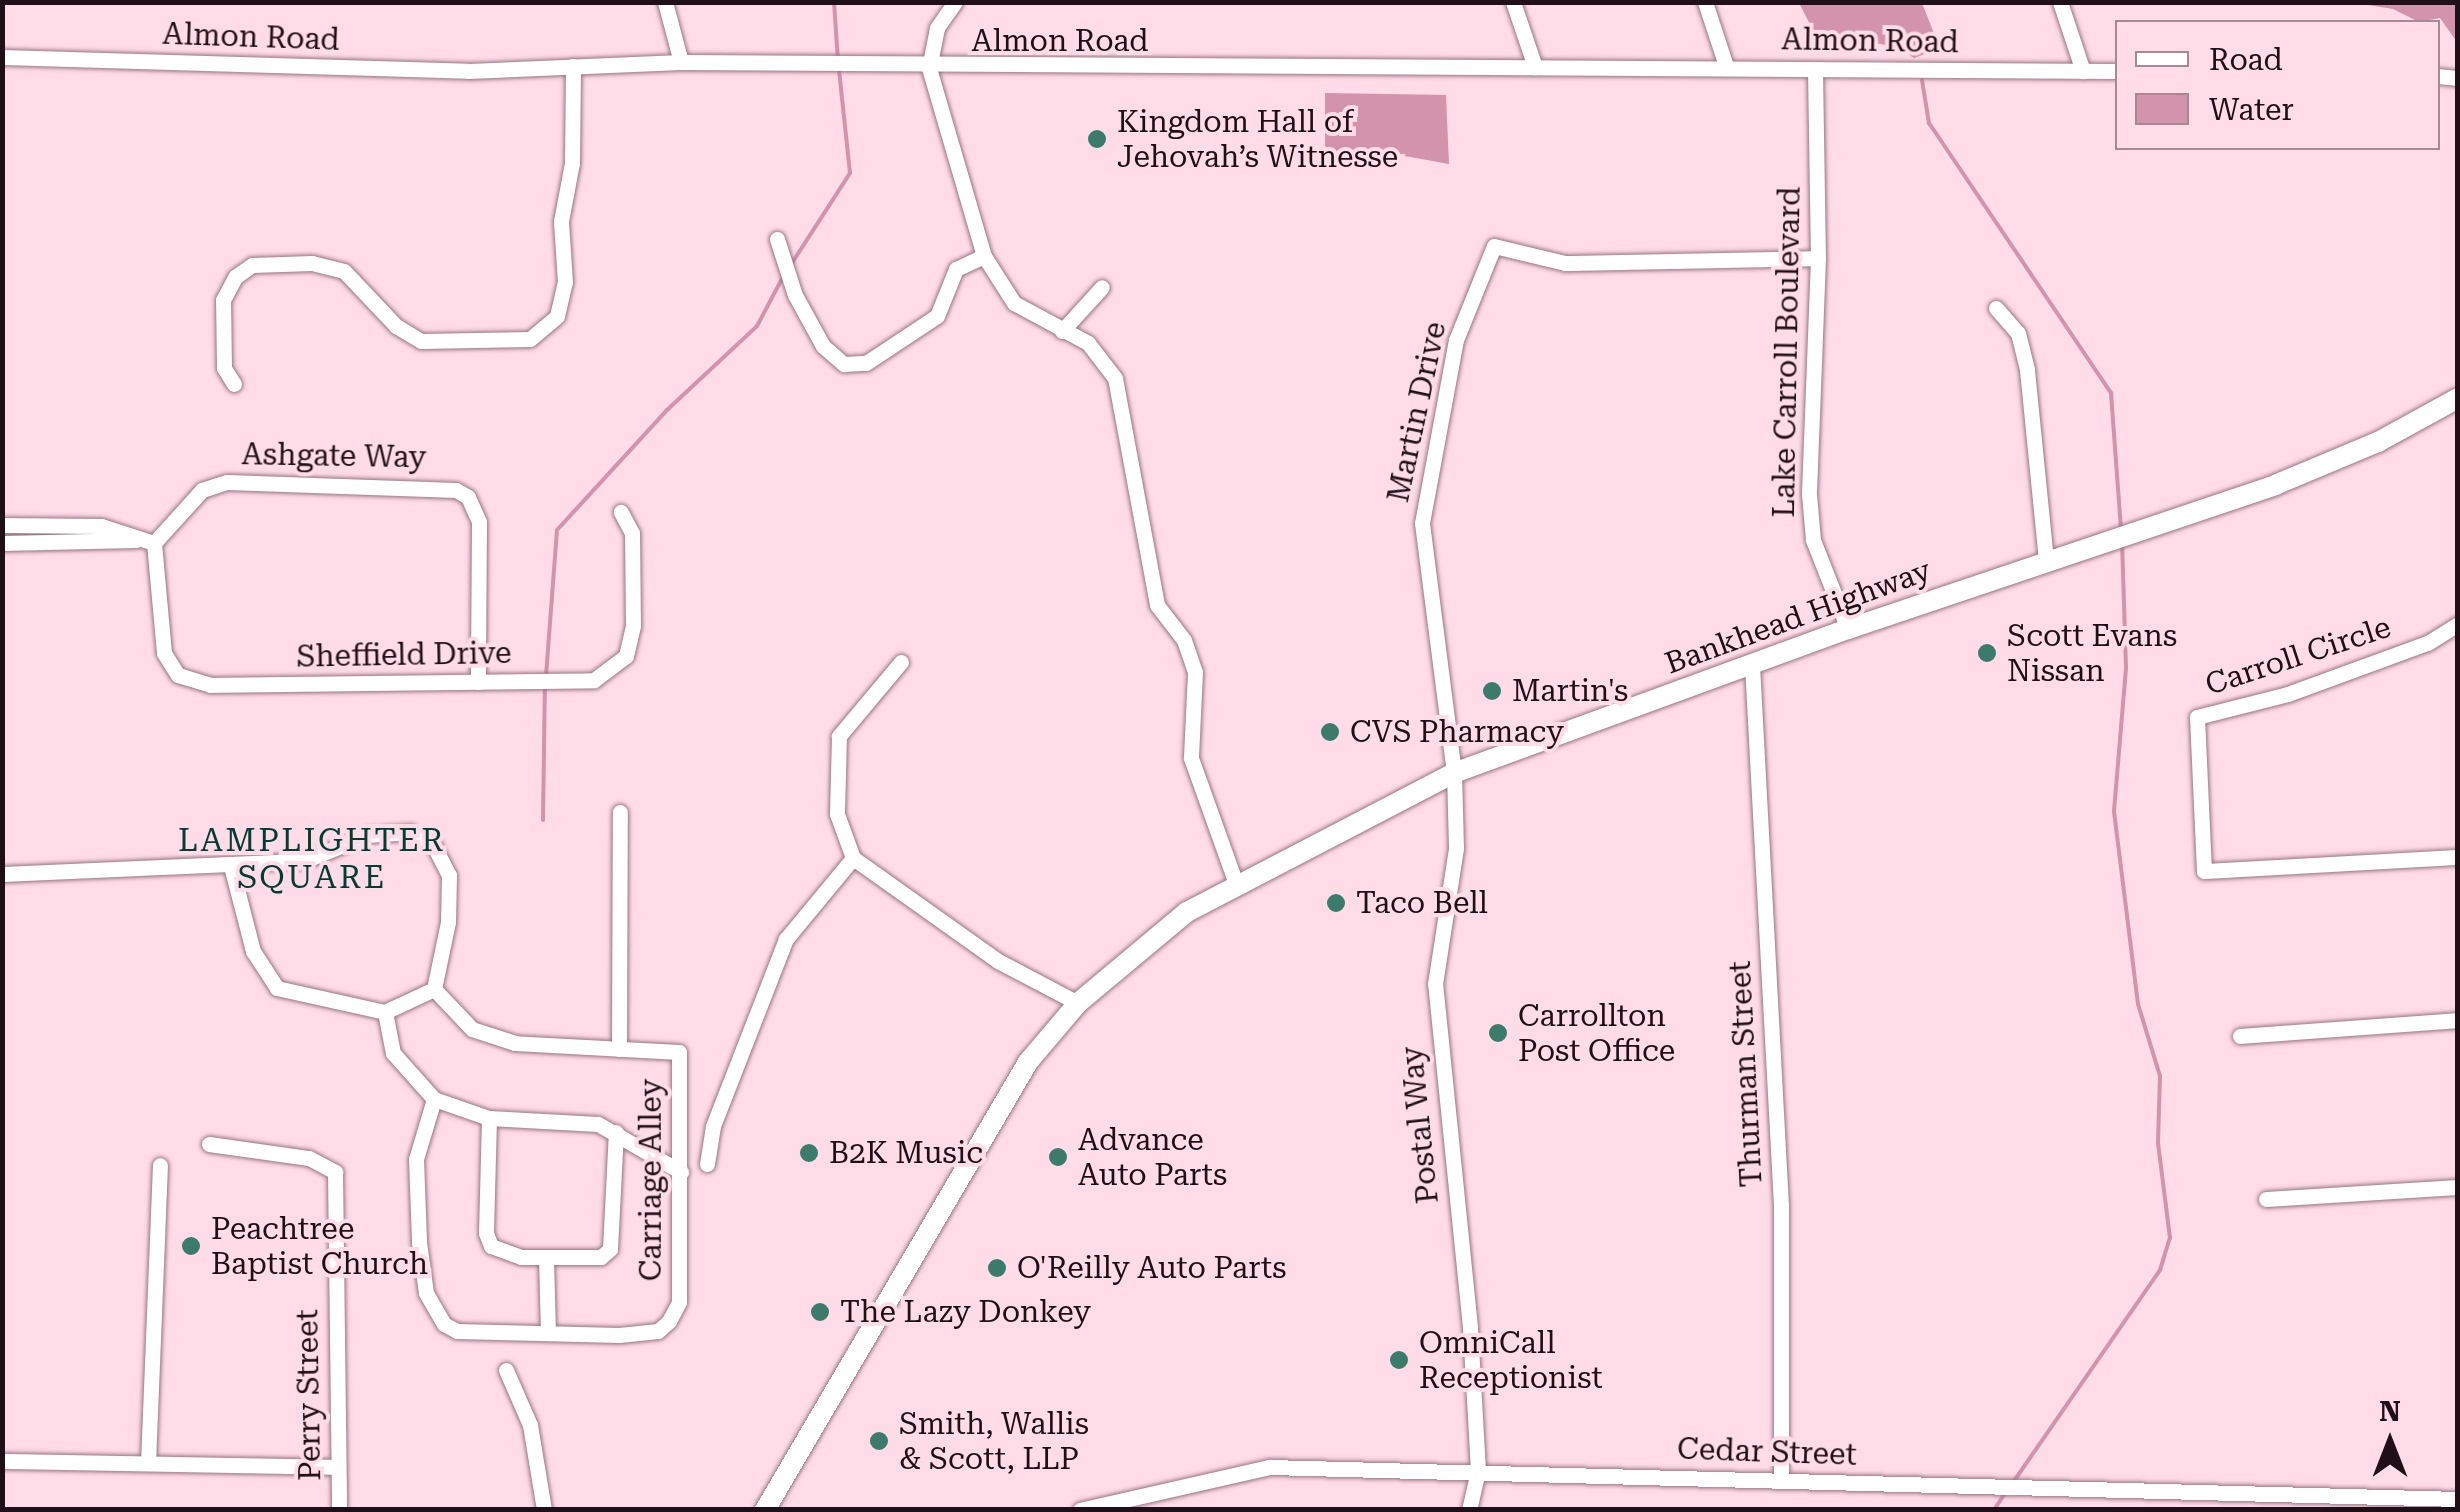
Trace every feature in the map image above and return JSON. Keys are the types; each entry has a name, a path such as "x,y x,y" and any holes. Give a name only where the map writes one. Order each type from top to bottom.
{"main road":[{"name":"Bankhead Highway","path":"765,1510 982,1134 1028,1062 1078,1003 1142,946 1236,882 1454,773 1848,629 2333,462 2458,398"}],"street":[{"path":"665,2 681,62"},
{"path":"954,2 936,28 929,68 984,256 1014,303 1096,350 1115,378 1157,605 1184,640 1195,672 1191,758 1236,882"},
{"path":"1513,2 1535,67"},
{"path":"1705,2 1726,66"},
{"path":"2060,2 2083,70"},
{"name":"Almon Road","path":"2,58 468,71 681,62 929,68 1726,66 2115,71"},
{"path":"234,384 224,368 223,300 234,277 252,264 312,263 344,271 396,326 421,341 530,339 557,316 565,282 561,221 572,163 573,66"},
{"name":"Lake Carroll Boulevard","path":"1814,70 1818,258 1809,494 1813,540 1848,629"},
{"path":"778,239 795,295 823,346 844,364 866,363 937,316 956,269 984,256"},
{"name":"Martin Drive","path":"1454,773 1422,523 1456,340 1494,246 1566,263 1818,258"},
{"path":"1062,331 1102,287"},
{"path":"1996,308 2018,334 2027,370 2046,562"},
{"name":"Ashgate Way","path":"147,542 202,490 227,482 456,490 468,496 479,522 478,682"},
{"name":"Sheffield Drive","path":"147,542 164,652 178,674 210,685 594,680 612,673 626,656 633,626 632,533 621,512"},
{"path":"2,524 102,526 147,542"},
{"path":"2,542 147,542"},
{"name":"Carroll Circle","path":"2458,624 2426,643 2288,694 2197,717 2204,871 2458,857"},
{"path":"901,662 839,736 837,814 853,858 998,961 1078,1003"},
{"name":"Thurman Street","path":"1752,664 1781,1206 1781,1480"},
{"name":"Postal Way","path":"1454,773 1456,848 1435,984 1478,1472 1469,1510"},
{"path":"434,989 472,1028 515,1043 618,1048 620,812"},
{"path":"2,874 304,861 367,834 410,832 442,858 451,894 434,989"},
{"path":"708,1157 786,939 853,858"},
{"path":"231,866 253,951 277,988 384,1012 434,989"},
{"path":"384,1012 394,1052 434,1098 489,1118 571,1120 616,1132 681,1172"},
{"path":"2240,1036 2458,1020"},
{"name":"Carriage Alley","path":"434,1098 416,1159 420,1242 434,1311 457,1331 620,1335 658,1331 669,1321 679,1302 679,1052 618,1048"},
{"path":"489,1118 491,1246 503,1254 600,1257 610,1249 616,1132"},
{"name":"Perry Street","path":"210,1144 309,1158 335,1172 339,1510"},
{"path":"148,1464 160,1165"},
{"path":"2266,1198 2458,1187"},
{"path":"546,1257 548,1332"},
{"path":"506,1370 530,1425 544,1510"},
{"path":"2,1461 337,1467"},
{"name":"Cedar Street","path":"1080,1510 1145,1501 1269,1467 2458,1499"}],"water":[{"path":"1799,3 1922,3 1935,36 1933,51 1914,58 1897,47 1814,32"},
{"path":"2355,3 2457,3 2457,42 2440,18 2415,20 2393,9"},
{"path":"1325,93 1446,95 1449,164 1366,149 1332,154 1325,146"}],"waterway":[{"path":"834,2 838,60"},
{"path":"792,263 850,173 839,70"},
{"path":"1922,80 1929,123 2111,393 2121,529"},
{"path":"546,676 557,530 667,410 757,326 784,275"},
{"path":"2014,1481 2160,1270 2170,1238 2158,1143 2160,1076 2138,1004 2114,811 2126,668 2122,544"},
{"path":"543,820 545,685"},
{"path":"1994,1510 2005,1493"}],"place":[{"name":"Kingdom Hall of Jehovah’s Witnesse","path":"1097,139"},
{"name":"Scott Evans Nissan","path":"1987,653"},
{"name":"Martin's","path":"1492,691"},
{"name":"CVS Pharmacy","path":"1330,732"},
{"name":"Taco Bell","path":"1336,903"},
{"name":"Carrollton Post Office","path":"1498,1033"},
{"name":"B2K Music","path":"809,1153"},
{"name":"Advance Auto Parts","path":"1058,1157"},
{"name":"Peachtree Baptist Church","path":"191,1246"},
{"name":"O'Reilly Auto Parts","path":"997,1268"},
{"name":"The Lazy Donkey","path":"820,1312"},
{"name":"OmniCall Receptionist","path":"1399,1360"},
{"name":"Smith, Wallis & Scott, LLP","path":"879,1441"}],"district":[{"name":"LAMPLIGHTER SQUARE","path":"312,860"}]}
